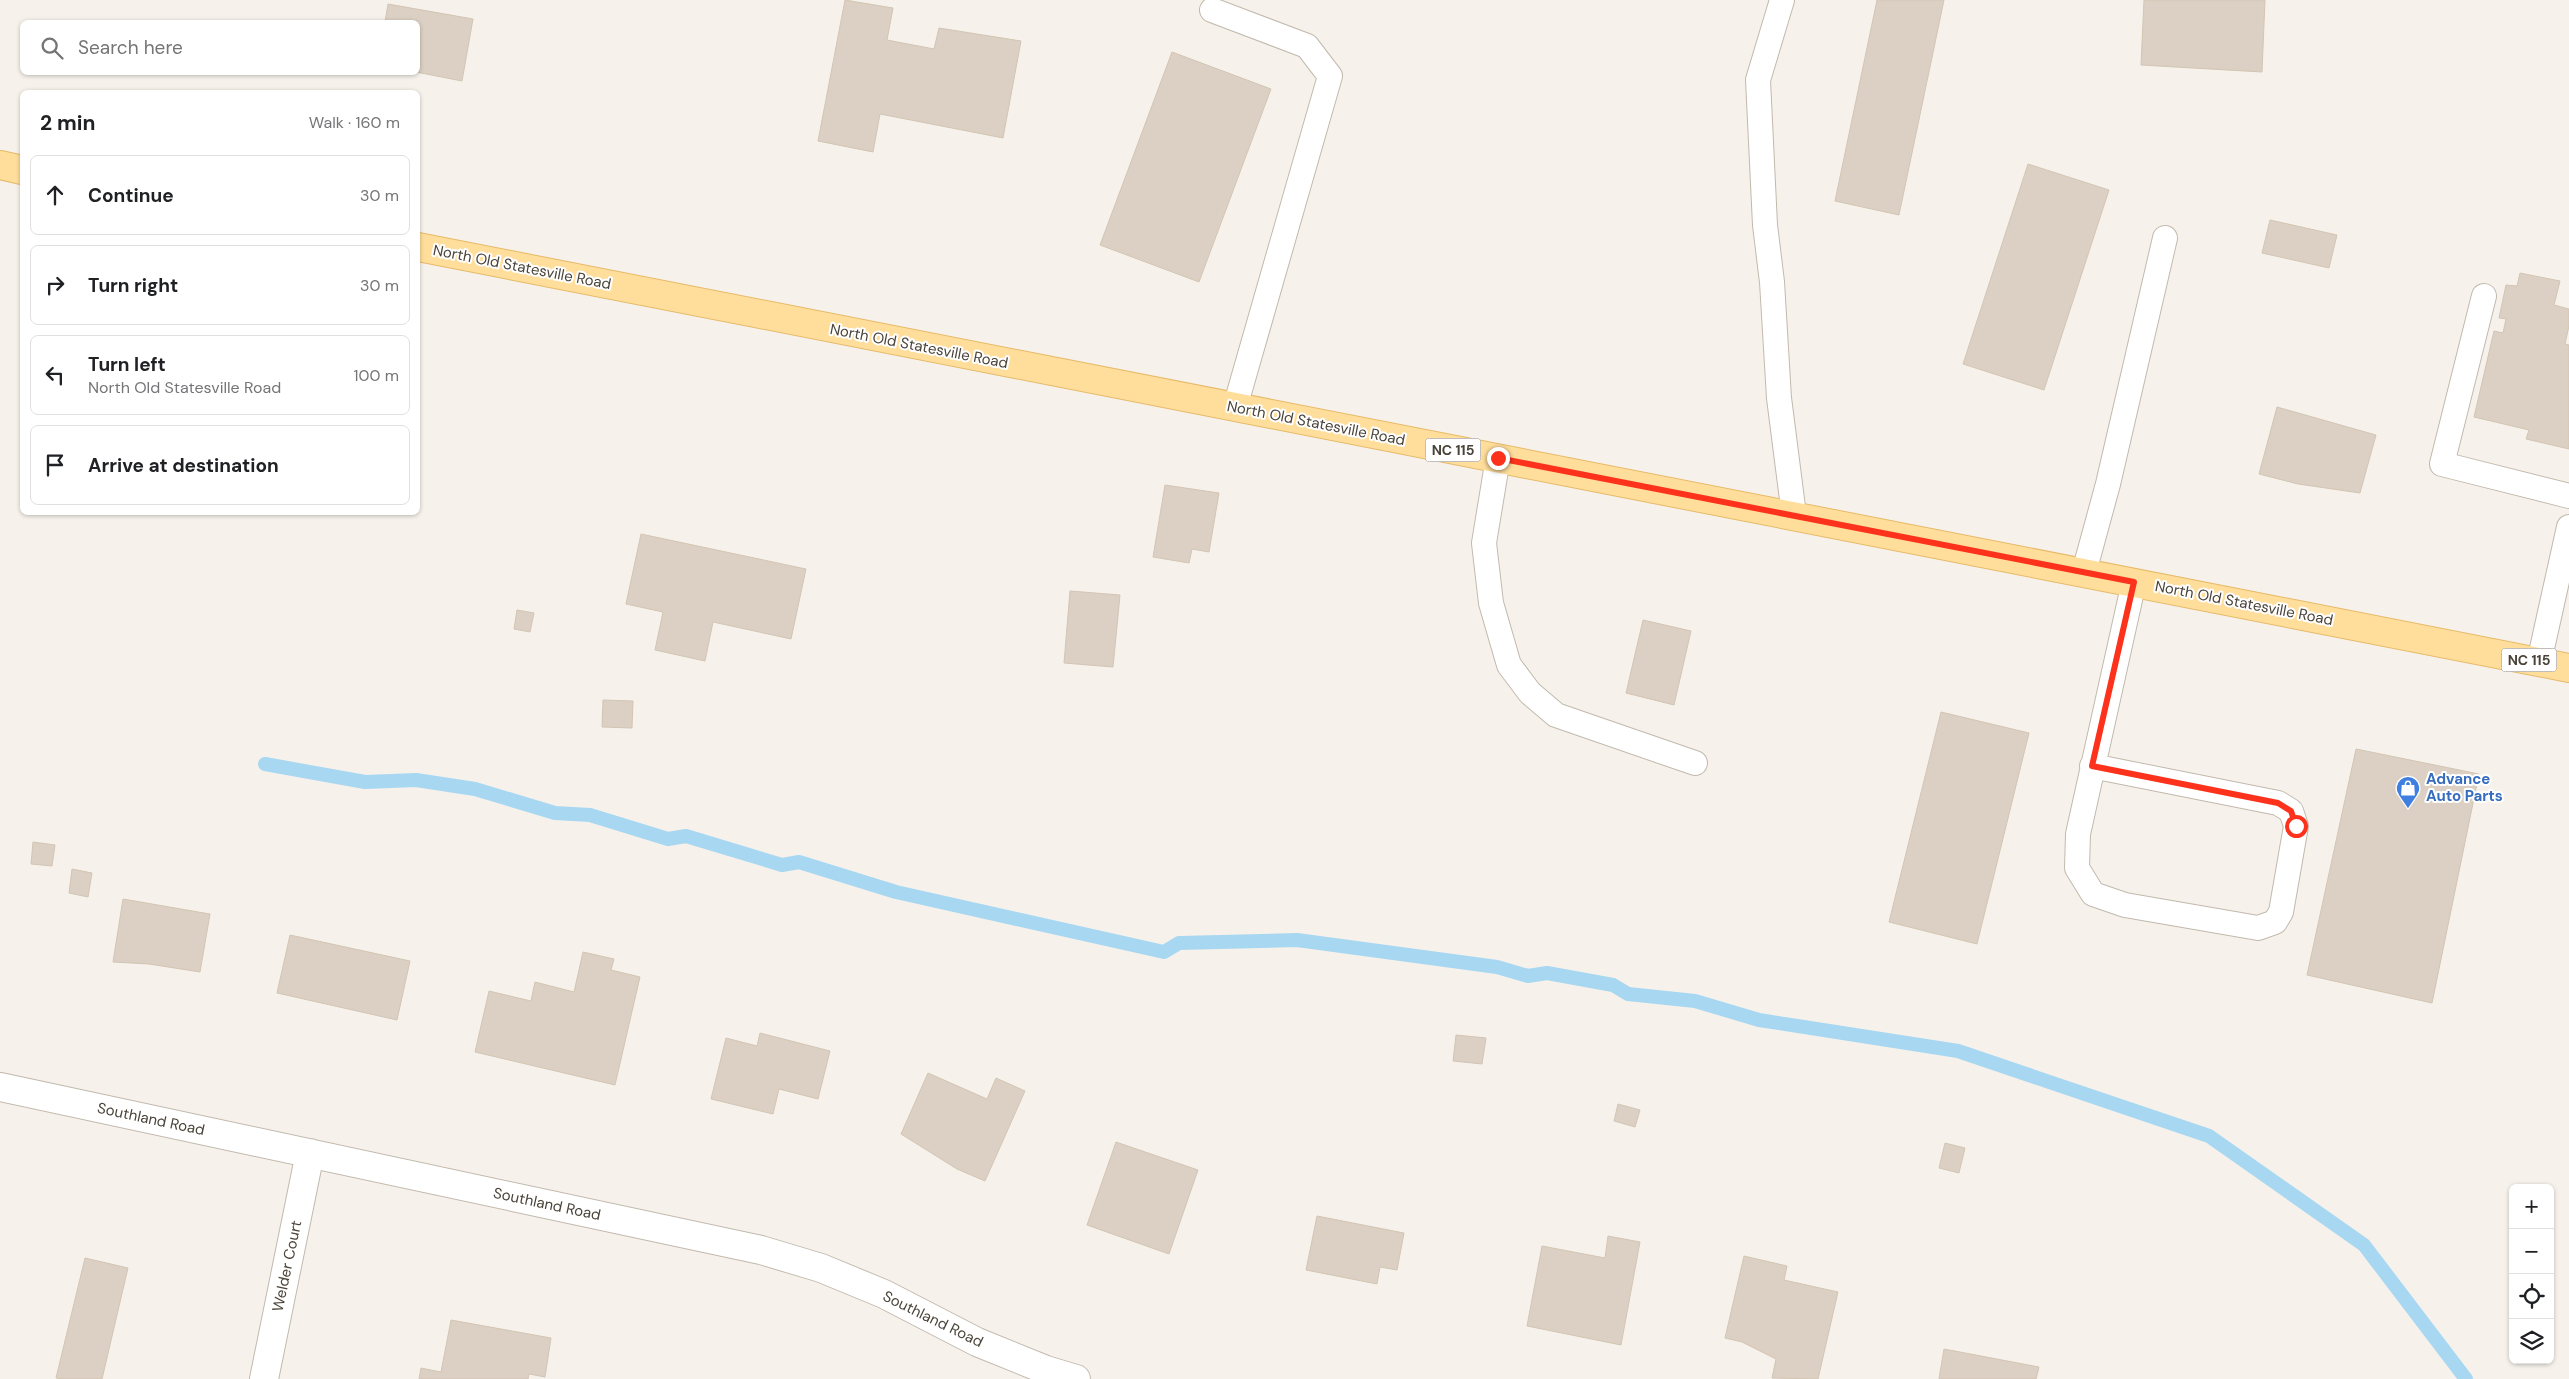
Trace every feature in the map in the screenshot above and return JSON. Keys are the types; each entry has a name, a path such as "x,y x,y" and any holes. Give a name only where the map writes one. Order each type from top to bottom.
{"main road":[{"path":"0,165 20,170"},
{"name":"North Old Statesville Road","path":"420,247 2569,668"}],"street":[{"name":"Southland Road","path":"0,1086 769,1253 821,1268 866,1286 977,1342 1046,1370 1076,1379"},
{"name":"Welder Court","path":"264,1379 310,1153"}],"lane":[{"path":"1782,0 1758,80 1765,225 1772,282 1779,398 1794,515"},
{"path":"1212,10 1307,46 1330,76 1236,407"},
{"path":"2084,572 2108,484 2165,238"},
{"path":"2484,296 2442,464 2569,496"},
{"path":"1498,458 1484,543 1492,603 1509,665 1530,693 1556,715 1695,763"},
{"path":"2539,662 2569,527"},
{"path":"2092,766 2278,803 2291,811 2296,826 2281,912 2275,922 2258,928 2125,905 2093,894 2077,868 2078,834 2092,766 2134,582"}],"building":[{"path":"845,0 893,8 887,40 934,49 939,28 1021,41 1003,138 880,114 873,152 818,141"},
{"path":"1877,0 1944,0 1899,215 1835,201"},
{"path":"2144,0 2265,0 2262,72 2141,65"},
{"path":"388,4 473,19 462,81 420,73 420,20 385,20"},
{"path":"1172,52 1271,89 1199,282 1100,245"},
{"path":"2028,164 2109,190 2044,390 1963,364"},
{"path":"2270,220 2337,235 2329,268 2262,253"},
{"path":"2520,273 2560,281 2554,305 2569,309 2569,326 2565,344 2569,345 2569,449 2526,439 2529,430 2474,417 2494,331 2503,333 2506,319 2499,318 2506,285 2517,286"},
{"path":"2277,407 2376,435 2360,493 2298,484 2259,474"},
{"path":"1165,485 1219,493 1209,552 1192,549 1189,563 1153,557"},
{"path":"641,534 806,569 791,639 713,622 705,661 655,650 663,612 626,604"},
{"path":"1070,591 1120,595 1113,667 1064,663"},
{"path":"517,610 534,613 530,632 514,629"},
{"path":"1643,620 1691,631 1674,705 1626,693"},
{"path":"603,700 633,701 632,728 602,727"},
{"path":"1941,712 2029,733 1977,944 1889,922"},
{"path":"2356,749 2479,774 2432,1003 2307,975"},
{"path":"33,842 55,845 52,866 31,864"},
{"path":"72,869 92,873 88,897 69,893"},
{"path":"123,899 210,914 200,972 149,964 113,962"},
{"path":"290,935 410,961 397,1020 277,993"},
{"path":"583,952 614,959 611,970 640,977 615,1085 475,1052 489,991 531,1001 535,982 574,992"},
{"path":"760,1033 830,1051 818,1099 779,1089 773,1114 711,1099 726,1038 757,1046"},
{"path":"1456,1035 1486,1038 1482,1064 1453,1061"},
{"path":"928,1073 987,1099 996,1078 1025,1091 985,1181 957,1169 901,1134"},
{"path":"1618,1104 1640,1110 1635,1127 1614,1121"},
{"path":"1116,1142 1198,1170 1169,1254 1087,1225"},
{"path":"1945,1143 1965,1148 1959,1173 1939,1168"},
{"path":"1317,1216 1404,1233 1397,1270 1380,1267 1377,1284 1306,1270"},
{"path":"1608,1236 1640,1242 1621,1345 1527,1326 1542,1246 1605,1258"},
{"path":"1744,1256 1787,1266 1784,1280 1838,1292 1818,1379 1772,1378 1776,1359 1742,1342 1725,1338"},
{"path":"85,1258 128,1268 102,1379 56,1378"},
{"path":"451,1320 551,1338 545,1377 529,1374 528,1379 419,1379 421,1368 441,1372"},
{"path":"1944,1349 2039,1367 2036,1379 1939,1379"}],"waterway":[{"path":"265,764 365,782 416,780 475,789 555,813 590,815 668,839 686,836 782,865 799,862 896,892 1164,952 1179,943 1297,940 1497,967 1528,976 1547,973 1613,985 1628,994 1695,1001 1759,1020 1958,1051 2209,1136 2364,1245 2466,1379"}],"place":[{"name":"Advance Auto Parts","path":"2408,809"}],"route":[{"path":"1498,458 2134,582 2092,766 2278,803 2291,811 2296,826"}]}
